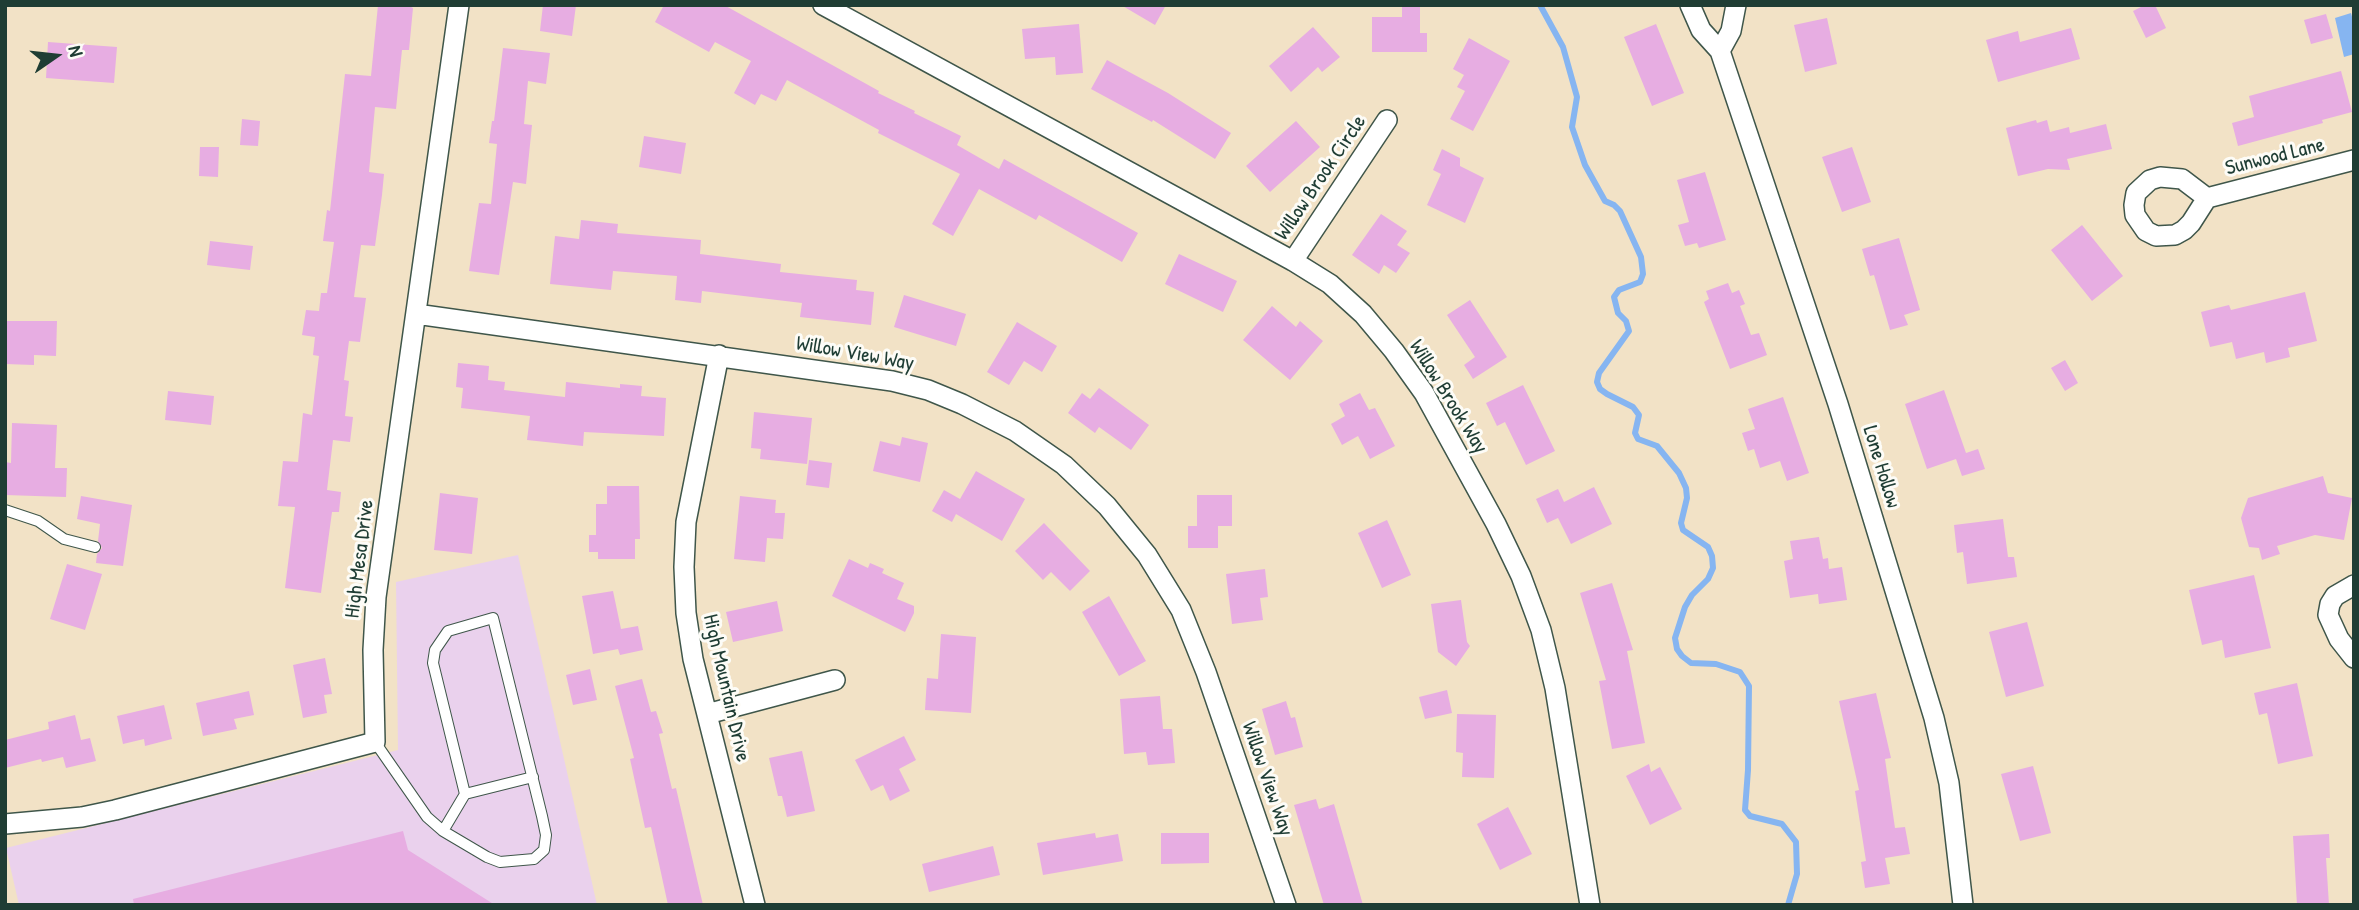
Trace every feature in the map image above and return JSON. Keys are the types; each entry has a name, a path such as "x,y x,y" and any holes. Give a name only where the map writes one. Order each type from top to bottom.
{"street":[{"name":"High Mesa Drive","path":"375,742 373,650 376,597 458,5"},
{"name":"Willow Brook Way","path":"823,5 1293,261 1330,284 1363,314 1424,393 1496,524 1521,576 1541,630 1555,688 1590,905"},
{"name":"Lone Hollow","path":"1690,5 1701,30 1720,51 1834,391 1934,718 1949,783 1963,905"},
{"path":"1720,51 1731,32 1736,5"},
{"name":"Willow Brook Circle","path":"1293,261 1387,120"},
{"name":"Sunwood Lane","path":"2207,198 2354,160"},
{"name":"Willow View Way","path":"416,314 892,380 928,390 962,404 1015,431 1063,465 1107,506 1147,555 1181,610 1206,672 1286,905"},
{"name":"High Mountain Drive","path":"719,355 686,522 686,613 693,659 755,905"},
{"path":"2354,585 2335,596 2328,615 2339,639 2354,658"},
{"path":"707,714 835,680"},
{"path":"5,824 82,817 115,810 375,742"}],"lane":[{"path":"5,510 38,521 64,539 95,547"},
{"path":"375,742 427,817 443,831 500,862 534,859 544,850 546,835 493,618 448,631 435,650 433,663 465,794 443,831"},
{"path":"465,794 533,777"}],"shaded area":[{"path":"518,555 597,905 19,905 6,848 398,750 396,582"}],"water":[{"path":"2351,13 2354,24 2354,54 2344,57 2335,18"}],"building":[{"path":"378,5 407,5 413,8 409,50 402,50 396,109 375,107 369,172 384,174 382,195 375,246 361,245 354,297 366,298 360,342 349,341 344,380 349,381 345,416 353,417 350,442 333,440 327,490 341,492 339,512 332,512 321,593 285,588 295,507 278,506 283,461 298,462 303,413 312,415 319,356 313,355 315,337 302,335 306,310 319,311 321,293 327,293 334,242 323,241 327,210 330,211 345,74 371,76"},
{"path":"543,5 576,5 572,36 540,31"},
{"path":"664,5 724,5 879,91 878,93 915,111 914,113 961,136 957,145 999,169 1004,159 1138,233 1122,262 1039,215 1036,220 979,189 953,236 932,224 960,174 878,133 879,130 787,80 776,101 761,94 755,105 734,93 751,61 715,42 709,52 655,22"},
{"path":"1121,5 1166,5 1155,25"},
{"path":"1402,5 1420,5 1420,33 1427,33 1427,52 1372,52 1372,17 1402,17"},
{"path":"2145,5 2155,5 2166,28 2146,38 2133,11"},
{"path":"2326,14 2333,38 2311,44 2304,20"},
{"path":"1827,18 1837,64 1805,72 1794,25"},
{"path":"1079,24 1083,73 1056,75 1055,57 1025,59 1022,29"},
{"path":"1656,24 1684,93 1652,106 1624,37"},
{"path":"1313,27 1340,57 1322,72 1318,67 1291,92 1269,66"},
{"path":"2071,28 2080,59 1998,82 1986,40 2018,31 2020,42"},
{"path":"1469,38 1510,61 1473,131 1450,119 1465,91 1457,87 1464,75 1453,69"},
{"path":"48,42 117,47 114,83 46,78"},
{"path":"503,48 550,53 546,84 528,81 524,124 532,125 526,184 513,182 499,275 469,271 479,203 491,204 497,144 489,143"},
{"path":"1107,60 1168,93 1231,133 1215,159 1153,120 1152,122 1091,89"},
{"path":"2341,71 2352,112 2322,120 2323,123 2238,146 2232,123 2254,117 2249,96"},
{"path":"242,119 260,121 258,146 240,145"},
{"path":"2036,120 2037,123 2047,120 2050,132 2069,127 2070,133 2106,124 2112,149 2067,159 2070,170 2048,169 2018,176 2006,128"},
{"path":"1296,121 1320,147 1270,192 1246,166"},
{"path":"644,136 686,143 681,174 639,167"},
{"path":"200,147 219,147 218,177 199,176"},
{"path":"1852,147 1871,202 1842,212 1822,157"},
{"path":"1442,149 1460,158 1460,166 1484,178 1465,223 1427,205 1441,174 1433,170"},
{"path":"1705,172 1726,240 1699,248 1697,243 1685,246 1678,225 1689,222 1677,180"},
{"path":"1381,214 1407,231 1397,245 1410,253 1396,273 1384,265 1379,274 1352,255"},
{"path":"581,220 618,224 617,233 701,240 700,254 781,264 780,272 857,280 856,290 874,292 871,325 800,317 802,303 702,291 701,303 675,300 677,276 613,271 611,290 550,284 555,236 579,239"},
{"path":"2082,225 2123,276 2092,301 2051,250"},
{"path":"1899,238 1920,310 1904,315 1908,325 1890,330 1874,275 1870,276 1862,249"},
{"path":"210,241 253,246 250,270 207,265"},
{"path":"1179,254 1237,281 1223,312 1165,284"},
{"path":"1728,283 1732,293 1739,290 1745,304 1740,306 1751,335 1759,333 1767,355 1730,369 1704,302 1709,299 1706,291"},
{"path":"2305,292 2317,341 2288,348 2290,357 2266,363 2264,352 2236,359 2232,342 2210,347 2201,312 2229,305 2231,310"},
{"path":"904,295 966,314 956,346 894,327"},
{"path":"1470,300 1507,357 1473,379 1464,365 1475,357 1447,315"},
{"path":"1272,306 1296,327 1300,321 1323,341 1290,380 1243,340"},
{"path":"5,321 57,321 56,356 34,355 34,365 5,364"},
{"path":"1017,322 1057,346 1042,372 1024,361 1009,385 987,372"},
{"path":"2065,360 2078,383 2065,391 2051,368"},
{"path":"458,363 489,366 488,380 505,382 504,390 565,397 566,382 620,388 620,384 642,386 641,396 666,398 664,436 584,432 583,446 527,440 530,416 461,408 463,388 456,387"},
{"path":"1523,385 1555,451 1526,465 1505,422 1497,426 1486,403"},
{"path":"1099,388 1149,425 1131,450 1099,427 1095,433 1068,413 1082,393 1090,399"},
{"path":"1944,390 1966,453 1978,449 1985,469 1962,476 1956,459 1927,469 1905,404"},
{"path":"168,391 214,396 211,425 165,420"},
{"path":"1360,393 1369,410 1375,408 1395,446 1370,459 1358,436 1342,445 1331,424 1345,416 1339,404"},
{"path":"1783,397 1809,473 1787,481 1780,461 1760,468 1754,449 1748,451 1742,433 1755,429 1748,409"},
{"path":"754,412 812,418 807,464 760,459 761,449 751,448"},
{"path":"12,423 57,425 55,468 67,468 66,497 5,495 5,462 11,463"},
{"path":"902,437 928,443 920,482 873,471 880,441 900,446"},
{"path":"809,460 832,463 829,488 806,485"},
{"path":"976,471 1025,499 1002,541 956,514 952,522 932,511 944,490 960,499"},
{"path":"2323,476 2328,493 2352,498 2344,540 2315,535 2277,546 2280,554 2262,560 2259,548 2249,547 2241,518 2248,498"},
{"path":"607,486 639,486 640,539 635,539 635,559 598,559 598,552 589,552 589,535 596,535 596,504 607,504"},
{"path":"1594,487 1612,524 1571,544 1558,518 1547,523 1536,499 1558,489 1564,502"},
{"path":"440,493 478,498 472,554 434,550"},
{"path":"1197,495 1232,495 1232,526 1218,526 1218,548 1188,548 1188,526 1197,526"},
{"path":"81,496 132,505 123,566 96,563 97,554 102,548 98,541 100,524 77,519"},
{"path":"740,496 776,500 775,513 785,513 783,539 767,538 765,562 734,559"},
{"path":"2003,519 2008,557 2014,557 2017,577 1967,584 1963,552 1957,553 1954,525"},
{"path":"1387,520 1411,575 1382,588 1358,533"},
{"path":"1044,523 1090,571 1070,591 1051,572 1043,580 1015,551"},
{"path":"1819,537 1823,559 1828,558 1829,569 1842,567 1847,600 1819,604 1818,594 1790,598 1784,561 1793,559 1790,541"},
{"path":"849,559 868,568 870,563 884,569 882,573 904,583 897,599 914,606 914,613 905,632 832,596"},
{"path":"67,564 102,574 85,630 50,619"},
{"path":"1265,569 1268,597 1260,598 1263,620 1232,624 1226,574"},
{"path":"2254,575 2271,648 2225,658 2222,640 2202,645 2189,590"},
{"path":"1612,583 1633,650 1627,651 1645,743 1612,749 1599,681 1606,680 1580,593"},
{"path":"613,591 621,629 638,626 643,650 620,655 618,649 593,654 582,596"},
{"path":"1109,596 1146,661 1119,676 1082,612"},
{"path":"1461,600 1467,642 1470,646 1456,666 1438,652 1431,604"},
{"path":"777,601 783,631 733,642 726,612"},
{"path":"2027,622 2044,686 2006,697 1989,632"},
{"path":"941,634 976,637 971,713 925,710 927,678 938,679"},
{"path":"325,658 332,694 324,695 327,713 303,718 293,665"},
{"path":"590,669 597,700 573,705 566,675"},
{"path":"642,679 651,712 656,711 663,733 659,734 672,789 676,788 703,905 668,905 651,827 645,828 630,759 634,758 615,686"},
{"path":"2297,683 2313,756 2278,764 2267,713 2259,715 2254,693"},
{"path":"1447,690 1452,713 1425,719 1419,697"},
{"path":"249,691 254,715 234,719 237,729 203,736 196,703"},
{"path":"1876,693 1891,758 1885,759 1895,828 1905,827 1910,854 1885,858 1890,884 1865,888 1861,862 1866,861 1855,791 1859,790 1839,701"},
{"path":"1160,696 1163,729 1172,729 1175,763 1148,765 1146,752 1124,754 1120,699"},
{"path":"1286,701 1291,718 1295,717 1303,747 1275,755 1262,709"},
{"path":"164,705 172,739 145,746 144,739 123,744 117,716"},
{"path":"1457,714 1496,715 1494,778 1462,777 1463,753 1456,752"},
{"path":"75,715 81,740 90,738 96,761 66,768 63,757 42,762 41,759 5,768 5,740 49,729 48,722"},
{"path":"904,736 916,760 899,769 910,791 890,801 883,785 871,791 855,760"},
{"path":"802,751 815,811 787,817 782,796 778,796 769,758"},
{"path":"1649,764 1651,772 1660,767 1682,809 1650,825 1626,776"},
{"path":"2033,766 2051,833 2020,841 2001,774"},
{"path":"1316,799 1319,809 1334,804 1363,905 1324,905 1294,805"},
{"path":"1508,807 1532,854 1500,870 1477,824"},
{"path":"403,831 408,850 495,905 134,905 133,899"},
{"path":"1095,833 1096,838 1118,834 1123,861 1043,875 1037,843"},
{"path":"1161,833 1209,833 1209,863 1161,864"},
{"path":"2329,834 2330,858 2326,858 2329,905 2297,905 2293,836"},
{"path":"993,846 1000,875 929,892 922,864"}],"waterway":[{"path":"1540,5 1563,47 1577,97 1572,127 1585,165 1605,201 1620,211 1641,257 1643,274 1640,282 1619,290 1614,297 1618,313 1626,321 1629,331 1599,373 1597,382 1600,389 1607,394 1633,407 1639,415 1635,433 1638,439 1657,446 1679,473 1687,498 1681,523 1683,530 1708,547 1712,556 1713,568 1708,579 1692,595 1685,607 1675,638 1677,649 1691,663 1716,664 1740,672 1749,686 1745,810 1750,816 1782,824 1796,842 1797,874 1788,905"}]}
